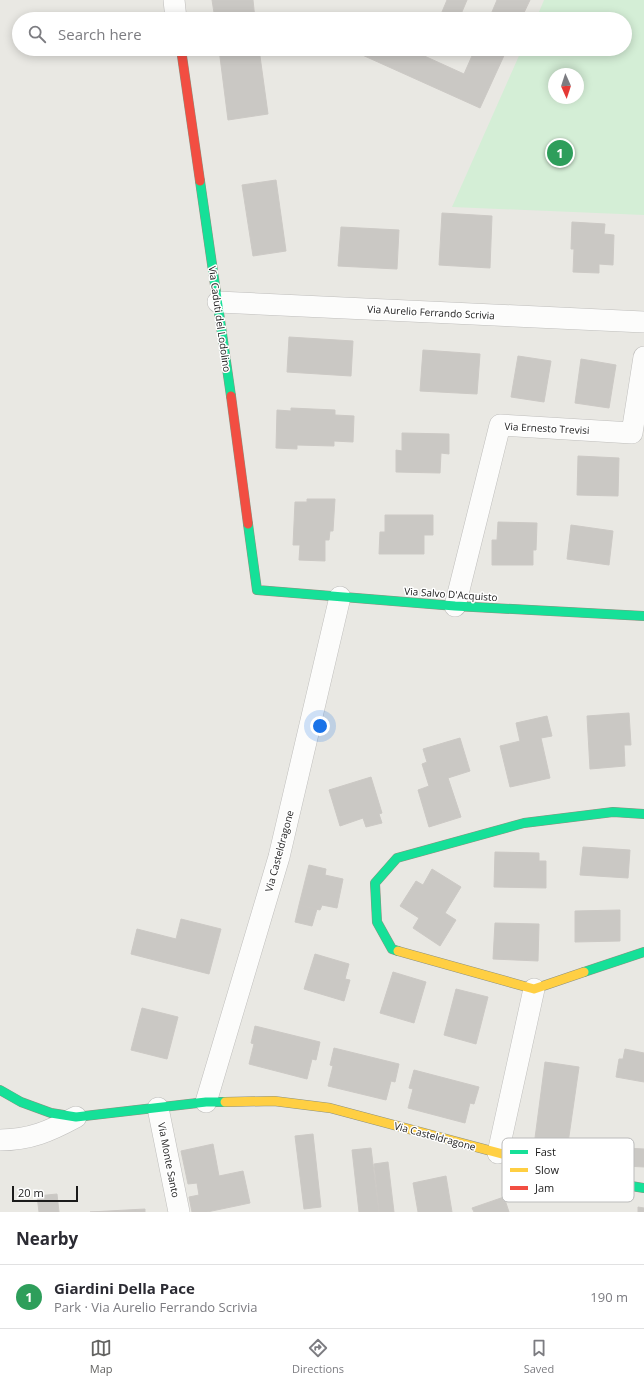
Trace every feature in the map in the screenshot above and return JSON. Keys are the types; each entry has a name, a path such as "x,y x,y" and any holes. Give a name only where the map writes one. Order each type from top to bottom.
{"street":[{"path":"174,0 175,12"},
{"name":"Via Caduti del Lodolino","path":"182,56 218,302 257,590"},
{"name":"Via Aurelio Ferrando Scrivia","path":"218,302 644,322"},
{"name":"Via Ernesto Trevisi","path":"455,606 500,425 632,433 644,357"},
{"name":"Via Salvo D'Acquisto","path":"257,590 455,606 644,616"},
{"name":"Via Casteldragone","path":"206,1102 278,857 340,597"},
{"path":"644,814 613,812 524,823 397,858 375,883 378,922 392,949 534,989 644,952"},
{"path":"498,1152 534,989"},
{"name":"Via Casteldragone","path":"0,1090 21,1102 52,1112 76,1117 206,1102 274,1101 330,1108 502,1153"},
{"name":"Via Casteldragone","path":"0,1102 21,1102"},
{"name":"Via Monte Santo","path":"158,1108 179,1212"},
{"name":"Via Casteldragone","path":"0,1152 8,1140 49,1131 76,1117"},
{"name":"Via Casteldragone","path":"634,1186 644,1188"}],"green space":[{"path":"544,0 644,0 644,215 452,207 519,56 632,56 632,12 539,12"}],"building":[{"path":"212,0 253,0 254,12 214,12"},
{"path":"447,0 467,0 462,12 442,12"},
{"path":"497,0 530,0 524,12 492,12"},
{"path":"220,56 260,56 268,114 228,120"},
{"path":"365,56 424,56 464,74 472,56 504,56 480,108"},
{"path":"276,180 286,251 253,256 242,185"},
{"path":"442,213 492,216 490,268 439,265"},
{"path":"572,222 605,224 604,234 614,235 613,265 599,264 599,273 573,272 574,249 571,249"},
{"path":"341,227 399,230 397,269 338,266"},
{"path":"289,337 353,341 351,376 287,372"},
{"path":"423,350 480,354 477,394 420,391"},
{"path":"518,356 551,361 544,402 511,397"},
{"path":"581,359 616,365 609,408 575,403"},
{"path":"291,408 335,410 335,415 354,416 353,442 334,441 334,446 297,445 297,449 276,448 277,410 291,411"},
{"path":"402,433 449,434 449,454 441,453 440,473 396,472 396,450 402,451"},
{"path":"578,456 619,458 618,496 577,495"},
{"path":"307,499 335,499 333,531 330,531 329,540 325,540 325,561 299,560 300,545 293,545 295,502 307,502"},
{"path":"385,515 433,515 433,535 424,535 424,554 379,554 380,532 385,532"},
{"path":"498,522 537,523 536,550 533,550 533,565 492,565 492,540 497,540"},
{"path":"571,525 613,531 609,565 567,559"},
{"path":"629,713 631,745 624,745 625,766 590,769 587,716"},
{"path":"547,716 552,736 541,738 550,778 510,787 500,746 520,741 516,723"},
{"path":"460,738 470,771 448,778 461,817 429,827 418,790 429,786 422,764 427,762 423,749"},
{"path":"371,777 382,813 379,814 382,823 366,827 363,818 340,826 329,790"},
{"path":"583,847 630,850 628,878 580,875"},
{"path":"495,852 539,853 539,861 546,861 546,888 494,887"},
{"path":"309,865 326,869 325,875 343,879 337,908 322,905 320,910 299,905"},
{"path":"432,869 461,887 445,913 456,920 440,946 413,928 419,918 400,906 416,881 423,885"},
{"path":"299,905 317,909 312,926 295,922"},
{"path":"620,910 620,941 575,942 575,911"},
{"path":"181,919 221,929 209,974 131,954 137,929 176,939"},
{"path":"495,923 539,924 538,961 493,959"},
{"path":"315,954 349,964 345,979 350,980 344,1001 304,989"},
{"path":"393,972 426,982 414,1023 380,1013"},
{"path":"456,989 488,997 476,1044 444,1035"},
{"path":"142,1008 178,1017 167,1059 131,1050"},
{"path":"255,1026 320,1042 316,1060 312,1059 307,1079 249,1064 254,1044 251,1043"},
{"path":"334,1048 399,1064 395,1082 391,1081 386,1100 328,1086 333,1066 330,1065"},
{"path":"625,1049 644,1053 644,1082 616,1077 619,1059 623,1059"},
{"path":"545,1062 579,1067 569,1138 535,1138"},
{"path":"414,1070 479,1087 474,1104 470,1103 465,1123 408,1108 413,1089 409,1088"},
{"path":"313,1134 321,1207 304,1209 295,1136"},
{"path":"213,1144 219,1176 243,1171 250,1203 207,1212 192,1212 189,1197 199,1195 197,1183 188,1184 181,1151"},
{"path":"371,1148 379,1212 359,1212 352,1150"},
{"path":"634,1148 644,1149 644,1167 634,1166"},
{"path":"388,1162 394,1212 379,1212 374,1164"},
{"path":"446,1176 452,1212 418,1212 413,1183"},
{"path":"57,1194 59,1212 39,1212 37,1196"},
{"path":"502,1198 502,1202 506,1202 509,1212 474,1212 472,1208"},
{"path":"638,1207 644,1208 644,1212 638,1212"},
{"path":"145,1209 145,1212 90,1212"}],"traffic: fast":[{"path":"200,181 231,396"},
{"path":"248,524 257,590 455,606 644,616"},
{"path":"398,951 392,949 377,922 375,883 397,858 524,823 613,812 644,814"},
{"path":"584,972 644,952"},
{"path":"0,1090 21,1102 51,1113 76,1117 206,1102 225,1102"},
{"path":"634,1186 644,1188"}],"traffic: slow":[{"path":"398,951 534,989 584,972"},
{"path":"225,1102 274,1101 330,1108 502,1154"}],"traffic: jam":[{"path":"182,56 200,181"},
{"path":"231,396 248,524"}],"place":[{"name":"Giardini Della Pace","path":"560,153"}]}
